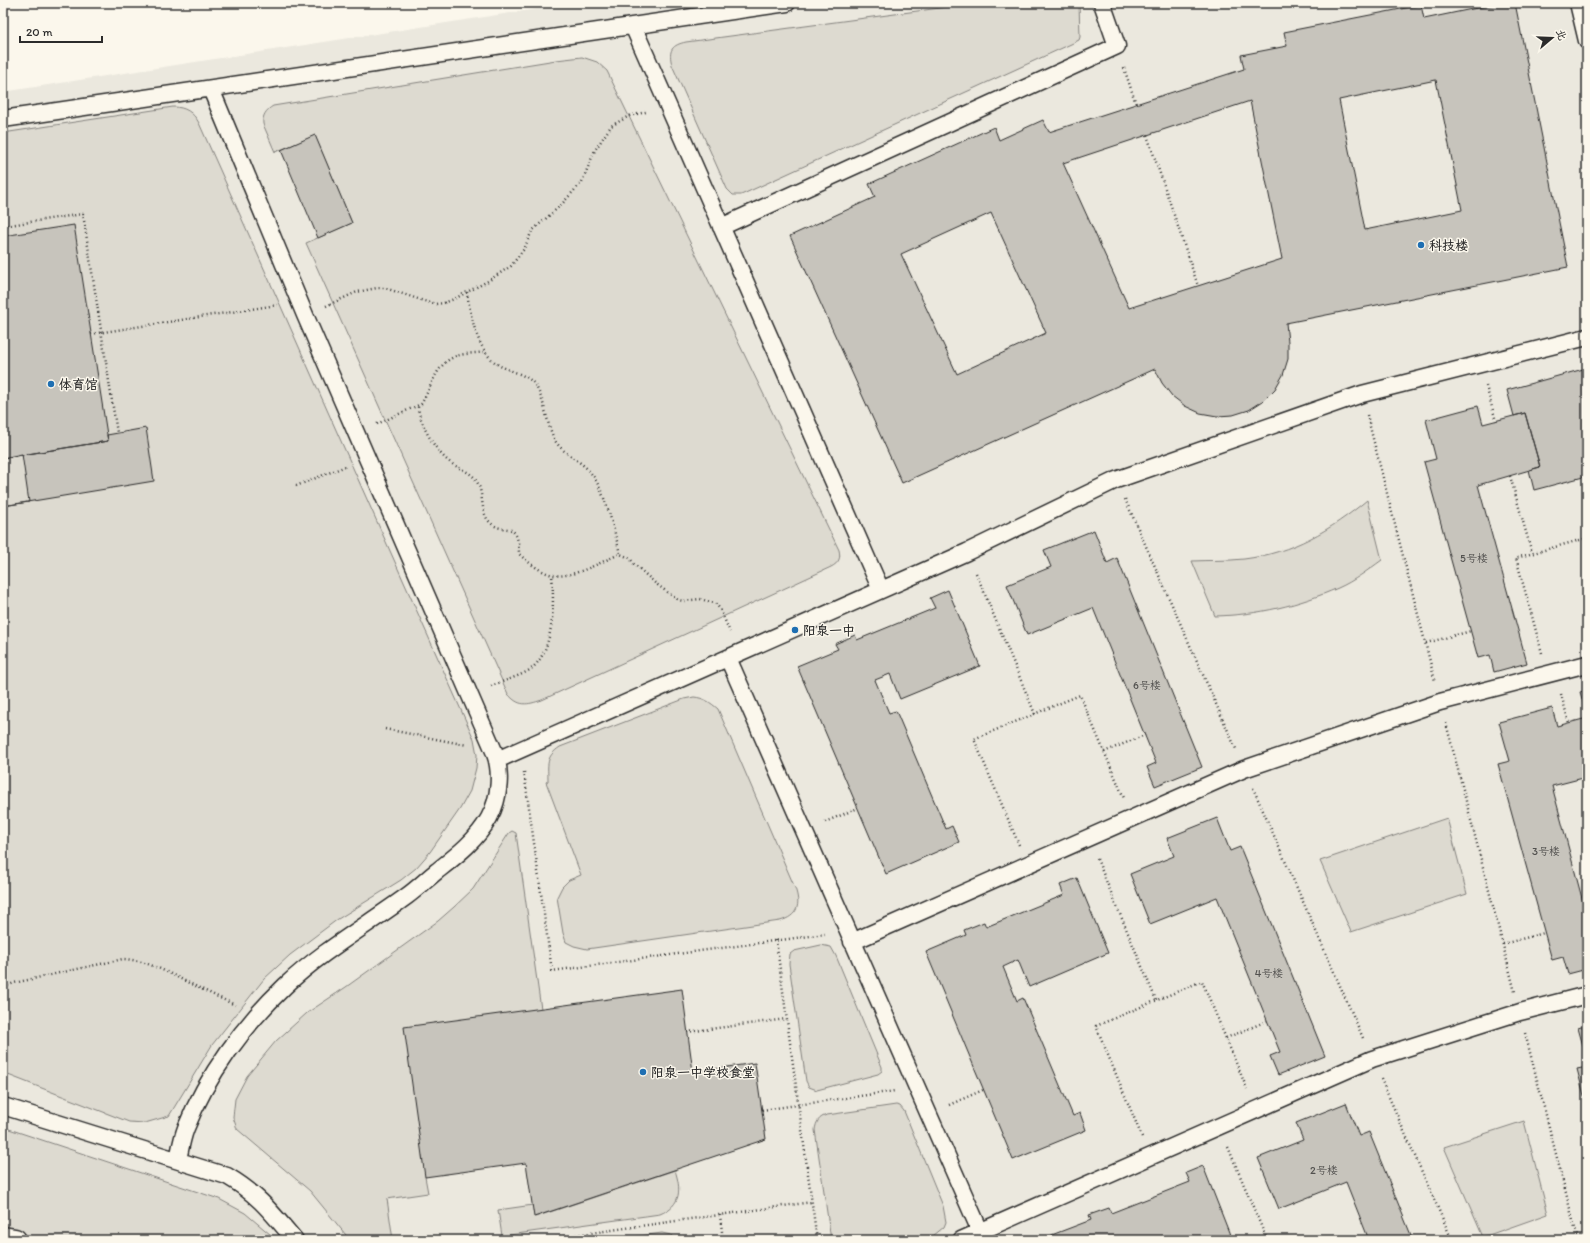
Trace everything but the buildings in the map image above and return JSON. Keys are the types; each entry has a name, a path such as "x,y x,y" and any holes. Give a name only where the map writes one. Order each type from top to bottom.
{"street":[{"path":"3,1238 15,1240"}],"lane":[{"path":"3,119 787,3"},
{"path":"721,227 1117,46 1102,3"},
{"path":"1578,3 1587,41"},
{"path":"633,26 881,590"},
{"path":"178,1160 185,1129 205,1086 219,1063 258,1016 286,985 321,955 408,896 462,851 489,819 498,791 495,755 303,308 211,89"},
{"path":"495,755 521,750 967,552 1116,480 1362,394 1587,337"},
{"path":"733,655 804,831 982,1236"},
{"path":"850,936 1027,865 1244,769 1440,702 1587,664"},
{"path":"961,1240 982,1236 1151,1156 1372,1059 1520,1012 1587,995"},
{"path":"3,1106 227,1176 241,1184 260,1200 295,1240"}],"path":[{"path":"1117,46 1136,104"},
{"path":"91,334 303,308 357,292 377,288 385,288 436,304 454,299 488,281 514,262 524,249 532,231 561,205 582,182 595,150 612,126 629,116 668,106"},
{"path":"1147,135 1198,286"},
{"path":"3,226 83,214 117,433"},
{"path":"467,292 471,314 485,352 496,363 530,380 535,386 556,442 566,453 589,471 597,481 620,554"},
{"path":"357,433 418,407 425,399 441,366 452,358 485,352"},
{"path":"1480,364 1496,421"},
{"path":"1362,394 1578,1240"},
{"path":"418,407 420,417 428,435 439,451 450,463 470,473 476,480 482,495 485,514 489,522 496,526 515,532 517,536 519,554 541,570 552,575 577,572 598,565 620,554 630,558 655,583 678,600 684,601 700,599 715,603 720,609 733,655"},
{"path":"296,486 367,458"},
{"path":"1510,476 1532,553"},
{"path":"1116,480 1452,1240"},
{"path":"1569,723 1516,558 1587,538"},
{"path":"967,552 1035,714"},
{"path":"470,696 528,670 537,663 551,629 554,606 552,575"},
{"path":"1426,643 1471,631"},
{"path":"1027,865 974,739 1080,695 1132,818"},
{"path":"386,729 495,755"},
{"path":"1104,752 1145,735"},
{"path":"521,750 552,971 776,940 850,936"},
{"path":"1584,777 1587,787"},
{"path":"804,831 858,808"},
{"path":"1088,838 1156,1000"},
{"path":"1503,944 1544,933"},
{"path":"776,940 817,1240"},
{"path":"3,992 7,986 14,983 123,959 134,960 141,961 163,970 258,1016"},
{"path":"1151,1156 1096,1026 1202,981 1256,1110"},
{"path":"687,1032 786,1019"},
{"path":"1226,1038 1267,1021"},
{"path":"762,1110 917,1088"},
{"path":"928,1113 983,1090"},
{"path":"1219,1126 1267,1240"},
{"path":"540,1240 812,1202"},
{"path":"720,1215 723,1240"}],"shaded area":[{"name":"阳泉一中","path":"575,3 1587,3 1587,1240 223,1240 3,1168 3,92"},
{"path":"977,3 1079,3 1079,40 741,195 733,195 727,189 672,65 671,52 674,47 686,42"},
{"path":"582,57 597,62 607,71 839,550 840,555 838,562 831,567 542,700 524,704 516,701 508,694 306,243 352,223 315,136 275,152 263,124 263,118 268,109 273,106"},
{"path":"173,107 188,111 199,123 474,739 477,755 476,768 470,791 460,809 430,852 416,868 401,880 338,919 290,955 264,979 212,1045 169,1116 145,1123 129,1122 3,1073 3,133"},
{"path":"1367,500 1382,560 1344,585 1323,594 1278,608 1247,614 1215,616 1192,561 1244,559 1262,556 1295,546 1325,530"},
{"path":"694,697 707,701 718,709 795,888 798,905 794,913 786,919 780,921 587,949 574,946 566,942 557,897 562,887 569,880 581,875 546,782 548,781 548,762 552,754 560,747 684,699"},
{"path":"1447,818 1467,894 1351,932 1320,861"},
{"path":"512,831 516,833 541,1009 425,1177 428,1193 387,1199 393,1240 350,1240 310,1191 237,1129 233,1117 235,1099 247,1076 276,1041 307,1013 438,921 473,889 509,833"},
{"path":"821,945 831,947 836,956 882,1067 882,1071 878,1074 817,1090 809,1087 806,1081 789,964 790,954 794,951"},
{"path":"896,1105 900,1106 904,1111 943,1206 946,1222 944,1227 928,1240 831,1240 815,1130 817,1122 822,1117 827,1115"},
{"path":"1524,1121 1548,1214 1483,1237 1444,1147"},
{"path":"3,1127 219,1199 245,1213 277,1240 3,1240"},
{"path":"675,1170 679,1190 678,1196 672,1206 660,1214 502,1236 498,1210 533,1205 535,1217"},
{"path":"662,1233 671,1235 678,1240 610,1240"}],"place":[{"name":"科技楼","path":"1421,245"},
{"name":"体育馆","path":"51,384"},
{"name":"阳泉一中","path":"795,630"},
{"name":"阳泉一中学校食堂","path":"643,1072"}]}
